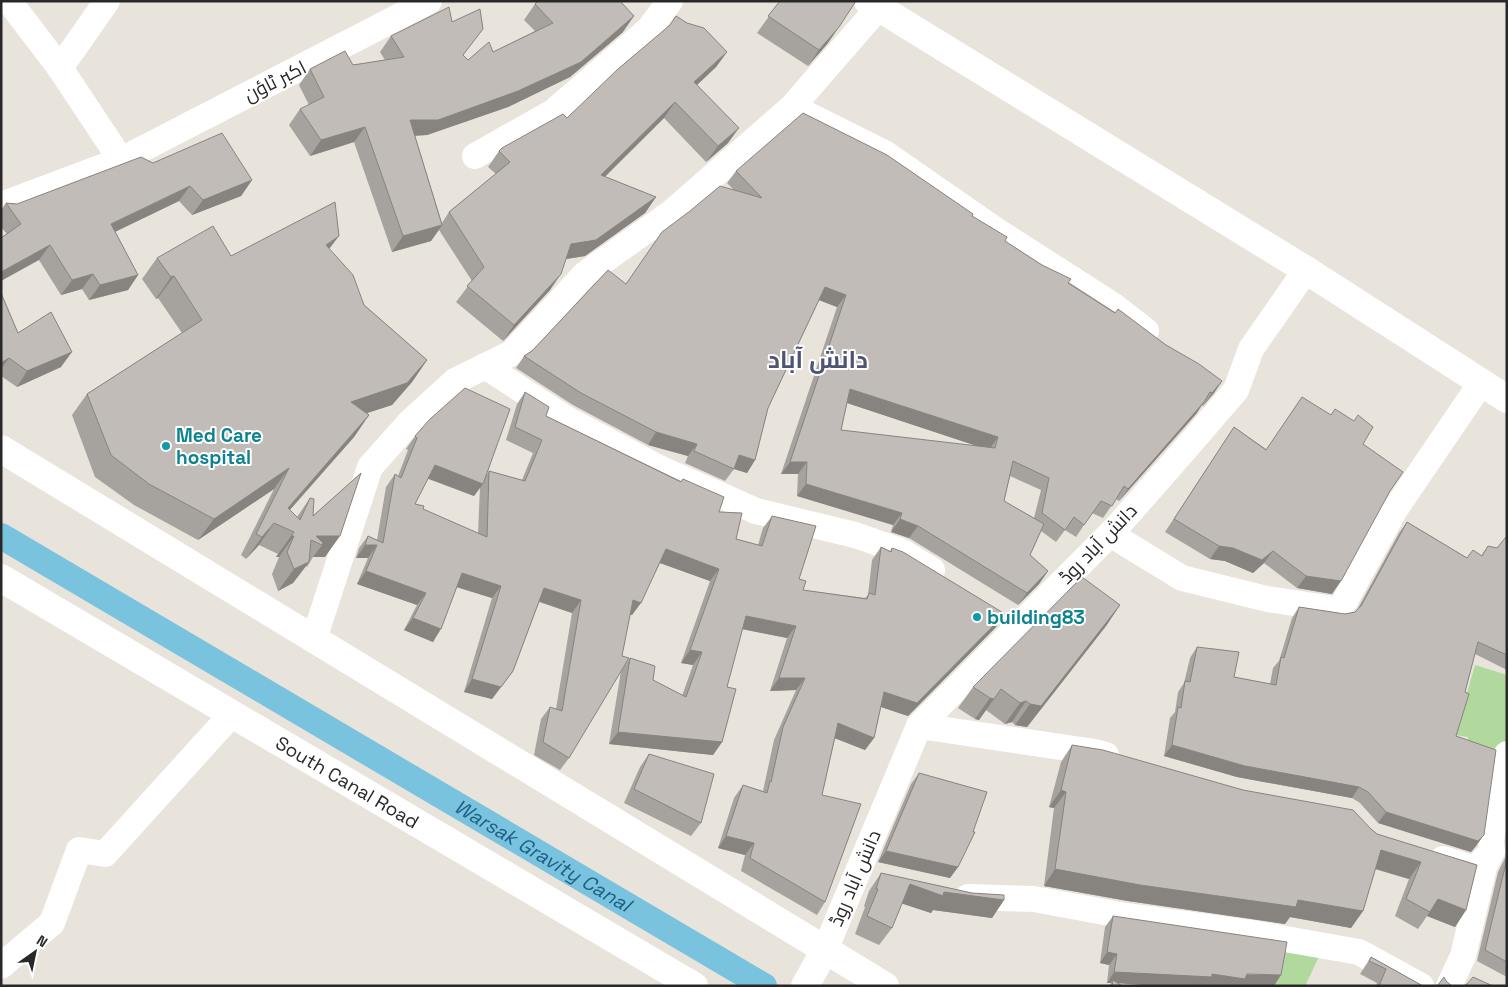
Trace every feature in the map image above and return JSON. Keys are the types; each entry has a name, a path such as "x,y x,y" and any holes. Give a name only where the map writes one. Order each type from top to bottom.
{"main road":[{"path":"874,4 1306,270 1507,399"},
{"path":"1,449 885,986"},
{"name":"South Canal Road","path":"1,578 694,986"},
{"path":"805,986 825,950"}],"street":[{"path":"8,1 60,68 121,160"},
{"path":"60,68 107,1"},
{"name":"اکبر ٹاؤن","path":"1,205 121,160 429,1"},
{"path":"475,156 553,112 649,30 670,1"},
{"path":"314,639 370,468 410,421 455,381 512,353 585,274 672,212 792,107 874,4"},
{"path":"792,107 886,154 994,229 1114,306 1166,346"},
{"name":"دانش آباد روڈ","path":"825,950 867,875 919,726 1110,534 1236,390 1251,349 1306,270"},
{"path":"485,366 565,418 661,469 756,511 855,535 901,551 949,581"},
{"path":"1214,375 1236,390"},
{"path":"1110,534 1182,578 1267,599 1340,610 1394,511 1481,383"},
{"path":"997,610 1020,624"},
{"path":"1,966 52,923 79,850 105,854 232,714"},
{"path":"919,726 1094,752 1132,762"},
{"path":"1449,986 1462,956 1484,868 1492,851 1491,841 1504,759 1507,754"},
{"path":"1422,853 1475,869 1492,851"},
{"path":"944,892 963,896 1034,899 1126,916 1252,933 1359,952 1421,986"}],"green space":[{"path":"1475,665 1507,675 1507,740 1499,761 1468,748 1468,737 1455,735"},
{"path":"1288,935 1324,946 1305,986 1274,986"}],"building":[{"path":"538,1 620,1 634,16 581,62 518,91 438,120 410,120 442,225 403,236 365,127 321,140 300,109 324,97 310,69 345,51 353,65 404,57 391,36 449,7 452,22 480,9 483,29 463,55 468,60 489,42 493,52 553,23 535,4"},
{"path":"780,1 856,1 839,27 819,50 768,16"},
{"path":"676,16 687,23 704,28 727,52 694,82 739,128 718,146 675,102 601,175 656,197 596,240 571,244 561,274 514,325 467,286 484,267 449,212 510,162 499,151 502,148 563,114 567,118 618,69 670,25"},
{"path":"803,113 887,155 973,214 972,216 1007,237 1005,241 1042,265 1071,279 1068,283 1115,313 1118,309 1166,345 1199,364 1222,381 1212,393 1210,392 1204,402 1128,489 1124,486 1112,506 1101,501 1084,525 1074,517 1065,530 1042,513 1049,478 1013,461 1004,501 1044,524 1030,555 1048,571 1027,593 918,526 900,519 902,513 806,484 807,462 790,462 846,295 825,287 768,408 755,460 739,455 734,469 694,451 697,444 656,432 581,393 524,356 532,351 608,270 626,284 662,232 720,186 762,198 736,171","holes":["850,389 998,437 995,448 841,430"]},
{"path":"222,133 252,180 203,200 190,186 111,224 138,275 100,285 93,274 72,280 50,245 1,272 1,238 21,224 6,203 17,204 141,157 153,163"},
{"path":"335,202 339,236 326,245 353,275 364,305 427,360 407,383 351,402 369,415 288,508 300,520 310,498 314,499 313,516 361,473 340,536 316,536 323,543 322,545 311,540 309,562 294,569 287,552 294,536 291,536 294,532 274,523 262,537 256,534 289,468 214,519 149,484 111,455 87,394 202,320 174,276 171,277 157,258 213,226 231,256"},
{"path":"1,293 18,333 51,312 72,352 27,371 9,358 1,363"},
{"path":"465,388 510,409 483,484 435,465 415,504 424,506 423,509 487,537 489,471 525,481 542,440 515,427 525,392 549,407 546,416 681,482 683,479 724,497 719,512 742,513 736,539 762,546 772,516 816,526 799,579 806,581 803,590 867,599 869,593 875,595 881,547 891,552 892,548 903,552 1005,614 917,703 884,692 874,738 838,723 822,795 861,804 825,902 750,858 754,843 726,836 743,785 767,793 771,782 783,727 805,678 779,678 796,626 746,616 727,687 736,689 722,742 618,732 630,658 655,666 653,680 686,697 702,652 690,650 719,569 666,549 641,603 633,600 622,656 629,658 569,758 543,742 550,707 562,711 581,600 544,588 513,671 501,687 472,679 501,586 462,573 441,629 413,618 426,593 366,571 377,545 365,545 368,536 383,543 395,474 401,478 417,438 415,436 430,419"},
{"path":"1302,397 1331,415 1335,409 1354,421 1358,415 1373,427 1363,444 1403,472 1390,491 1341,581 1306,576 1273,551 1262,560 1233,548 1219,546 1174,519 1234,427 1266,450"},
{"path":"1407,522 1467,558 1473,550 1482,556 1488,546 1497,548 1507,538 1507,655 1478,642 1465,692 1469,694 1456,736 1496,750 1484,835 1478,841 1386,812 1368,792 1359,787 1245,766 1172,745 1178,707 1181,708 1185,681 1190,682 1197,647 1239,652 1234,677 1276,685 1281,657 1284,658 1299,607 1345,614 1355,612 1361,606"},
{"path":"1082,577 1120,605 1041,706 1030,704 1026,701 1020,703 1001,689 994,699 990,698 973,687"},
{"path":"1072,745 1103,750 1243,790 1353,810 1377,834 1477,865 1466,910 1438,899 1430,912 1406,899 1421,862 1381,850 1363,911 1298,900 1296,907 1140,885 1055,869 1066,792 1061,790"},
{"path":"649,754 714,774 701,823 634,789"},
{"path":"919,773 987,792 973,832 975,832 958,867 886,851"},
{"path":"1507,859 1507,962 1485,950"},
{"path":"881,873 972,893 1004,895 1004,900 944,892 943,896 910,884 892,928 867,916 878,889 876,889"},
{"path":"1113,916 1287,942 1281,975 1247,974 1245,979 1212,974 1212,977 1114,972 1117,954 1107,952"},
{"path":"1371,957 1423,986 1379,986 1386,969 1369,961"},
{"path":"1444,977 1446,981 1452,986 1437,986"},
{"path":"1473,977 1493,986 1464,986"},
{"path":"1113,980 1122,986 1112,986"}],"waterway":[{"name":"Warsak Gravity Canal","path":"1,536 764,986"}],"place":[{"name":"Med Care hospital","path":"166,446"},
{"name":"building83","path":"977,617"}],"district":[{"name":"دانش آباد","path":"818,359"}]}
